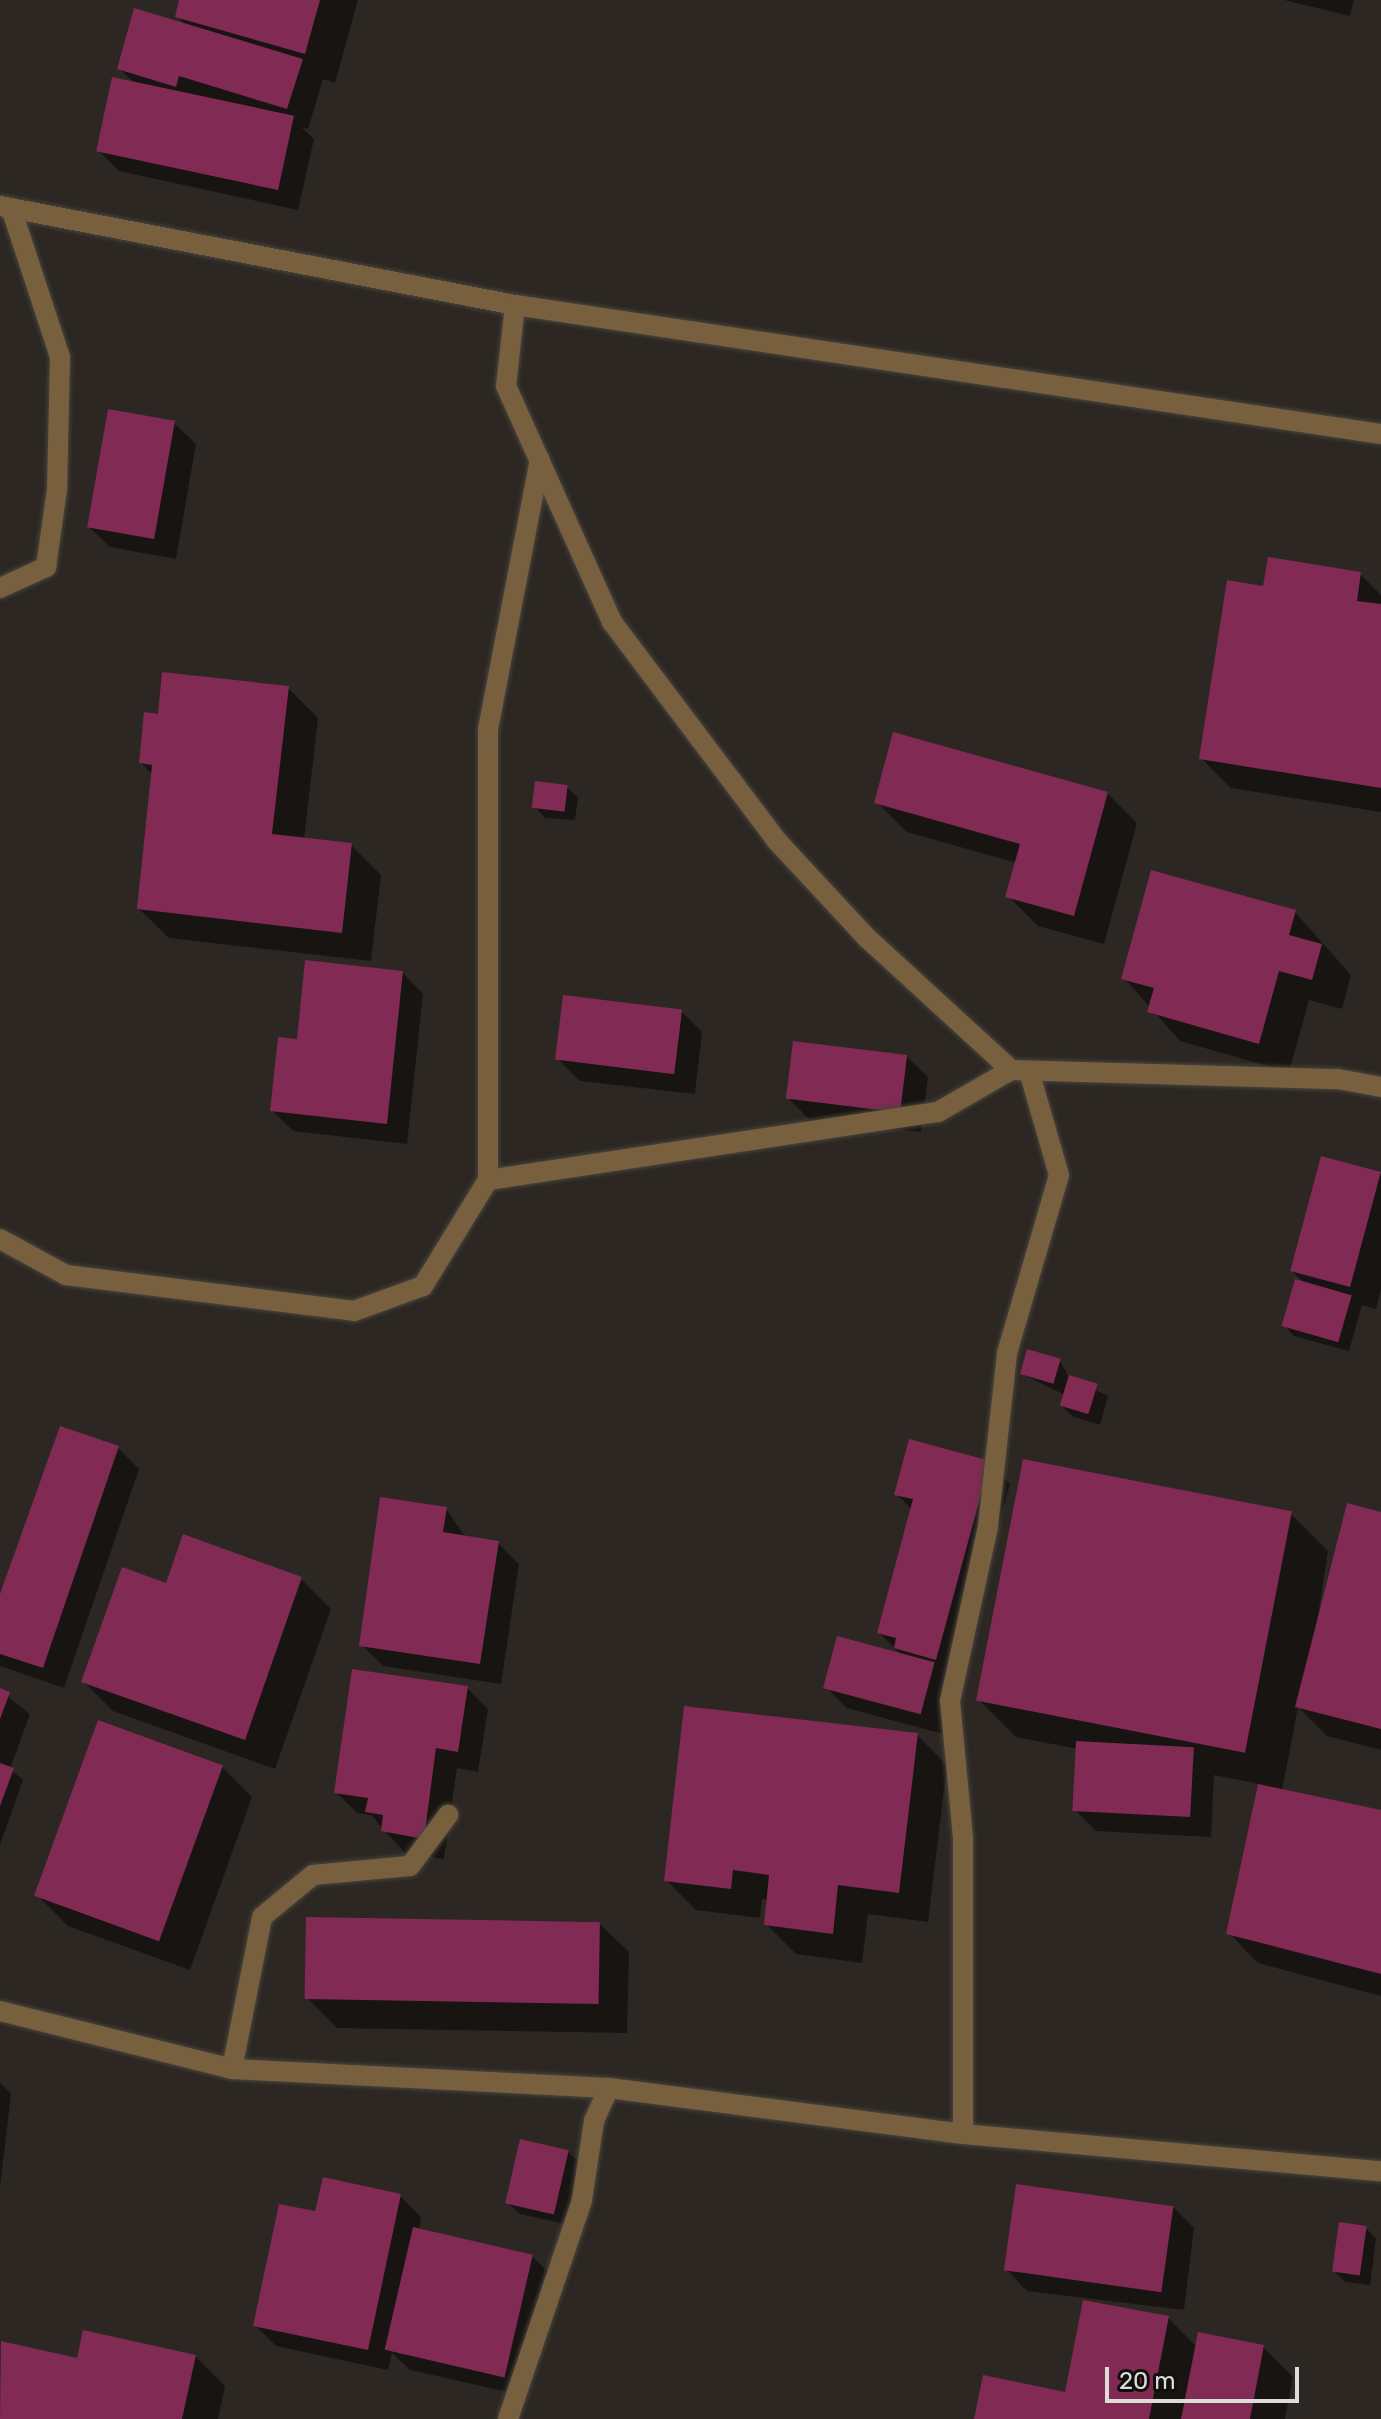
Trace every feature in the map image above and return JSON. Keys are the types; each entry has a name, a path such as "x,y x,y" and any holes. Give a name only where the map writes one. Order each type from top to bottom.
{"street":[{"path":"6,207 515,305 1381,434"},
{"path":"0,588 46,567 57,490 60,357 6,207"},
{"path":"515,305 506,386 612,622 776,840 867,938 1020,1070 1059,1175 1007,1353 988,1526 950,1701 963,1838 963,2134"},
{"path":"0,1239 66,1275 354,1311 423,1286 488,1180 488,729 540,460"},
{"path":"488,1180 938,1112 1020,1070 1338,1079 1381,1087"},
{"path":"232,2069 262,1917 313,1875 410,1866 448,1815"},
{"path":"0,2011 232,2069 609,2088 963,2134 1381,2171"},
{"path":"508,2419 582,2200 594,2121 609,2088"}],"building":[{"path":"179,0 320,0 305,54 175,17"},
{"path":"134,8 303,59 287,109 179,76 176,87 117,69"},
{"path":"112,77 294,116 278,190 96,151"},
{"path":"108,409 175,421 154,539 87,527"},
{"path":"1268,557 1361,572 1357,601 1381,604 1381,788 1199,759 1227,580 1263,586"},
{"path":"162,672 289,686 272,834 352,843 342,933 137,909 152,765 139,763 144,712 158,714"},
{"path":"893,732 1108,792 1074,916 1005,897 1020,844 874,803"},
{"path":"535,781 568,785 564,812 532,808"},
{"path":"1151,870 1296,910 1289,935 1322,944 1312,980 1279,971 1259,1044 1147,1012 1154,988 1121,979"},
{"path":"305,960 403,971 387,1124 270,1111 278,1037 297,1039"},
{"path":"563,995 682,1010 674,1074 555,1060"},
{"path":"793,1041 907,1055 900,1113 786,1099"},
{"path":"1321,1156 1381,1172 1350,1287 1290,1271"},
{"path":"1295,1279 1352,1295 1338,1342 1281,1326"},
{"path":"1027,1349 1061,1359 1053,1384 1020,1374"},
{"path":"1069,1375 1098,1384 1088,1414 1060,1406"},
{"path":"60,1426 119,1446 43,1668 0,1654 0,1594"},
{"path":"909,1439 990,1461 936,1660 894,1648 896,1638 877,1633 913,1499 894,1495"},
{"path":"1023,1459 1292,1511 1245,1753 976,1700"},
{"path":"380,1497 447,1507 443,1532 499,1541 480,1664 359,1646"},
{"path":"1347,1503 1381,1512 1381,1729 1295,1707"},
{"path":"183,1534 302,1577 245,1740 81,1682 122,1567 166,1583"},
{"path":"837,1636 935,1662 921,1714 823,1688"},
{"path":"352,1669 468,1686 458,1752 436,1748 424,1839 381,1831 383,1815 365,1812 368,1798 334,1793"},
{"path":"0,1688 10,1692 0,1719"},
{"path":"684,1706 918,1733 899,1893 838,1885 833,1934 764,1925 769,1875 733,1870 731,1889 664,1881"},
{"path":"98,1720 223,1765 159,1941 34,1896"},
{"path":"1076,1741 1194,1747 1190,1817 1072,1811"},
{"path":"0,1763 14,1768 0,1806"},
{"path":"1258,1784 1381,1810 1381,1974 1226,1934"},
{"path":"306,1917 600,1922 599,2004 305,1999"},
{"path":"520,2139 569,2150 554,2215 505,2203"},
{"path":"323,2177 401,2194 368,2350 253,2326 279,2204 315,2211"},
{"path":"1016,2184 1173,2206 1161,2292 1004,2270"},
{"path":"1339,2222 1367,2226 1360,2275 1332,2272"},
{"path":"413,2227 533,2255 505,2377 385,2350"},
{"path":"1083,2300 1169,2316 1149,2419 974,2419 983,2375 1065,2392"},
{"path":"83,2330 196,2355 182,2419 0,2419 1,2341 77,2358"},
{"path":"1198,2332 1264,2345 1250,2419 1181,2419"}]}
